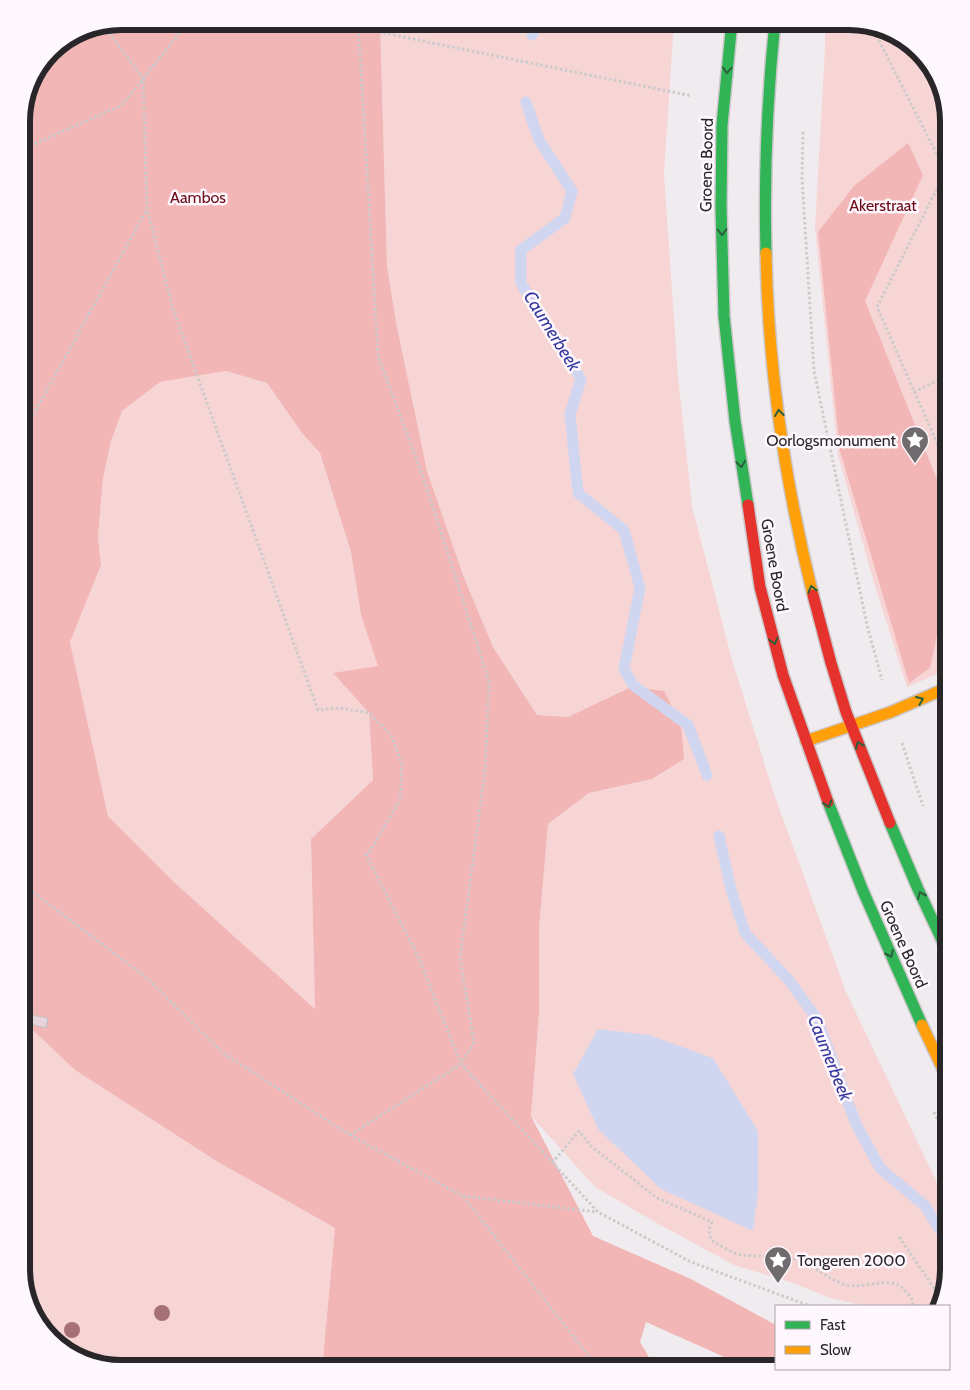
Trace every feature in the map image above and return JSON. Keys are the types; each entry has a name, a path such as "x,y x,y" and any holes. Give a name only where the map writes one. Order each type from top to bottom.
{"street":[{"name":"Groene Boord","path":"731,30 722,125 721,207 724,316 735,421 760,587 783,675 833,817 863,891 940,1063"},
{"name":"Groene Boord","path":"774,30 764,192 765,260 776,390 785,462 796,526 828,652 851,727 904,856 940,935"},
{"path":"806,741 851,727 940,691"}],"path":[{"path":"30,146 122,105 182,30"},
{"path":"350,1136 461,1064 474,1042 460,958 485,770 489,681 422,474 378,356 360,30"},
{"path":"370,30 693,96 725,99"},
{"path":"108,31 143,78 147,208 173,309 318,710 340,708 369,714 391,735 402,765 400,799 366,856 416,954 461,1064 598,1212 691,1262 807,1305"},
{"path":"876,34 940,158"},
{"path":"803,123 802,178 814,371 867,625 891,712 926,815"},
{"path":"940,183 877,307 940,450"},
{"path":"30,421 147,208"},
{"path":"914,392 940,379"},
{"path":"30,890 148,979 223,1053 350,1136 463,1196 598,1212"},
{"path":"552,1163 579,1131 591,1146 657,1198 712,1222 709,1229 711,1240 720,1246 740,1254 795,1259 843,1285 870,1285 890,1282 903,1287 913,1300 913,1305"},
{"path":"463,1196 592,1360"},
{"path":"899,1237 937,1292"}],"green space":[{"name":"Aambos","path":"121,30 380,30 387,266 396,322 427,471 463,575 493,647 537,715 568,717 631,687 664,691 681,724 684,759 652,779 589,793 548,824 539,929 539,1014 531,1116 593,1236 691,1279 775,1324 775,1360 731,1360 646,1322 640,1342 651,1360 323,1360 335,1228 218,1162 75,1070 30,1028 30,115 33,97 45,70 61,53 75,42 97,33","holes":["226,371 267,383 302,433 320,453 351,552 361,615 378,666 333,673 369,713 373,780 311,839 315,1009 175,883 108,816 70,642 101,565 98,537 103,479 111,441 122,411 160,382"]},
{"path":"380,30 673,30 664,174 678,377 692,506 732,660 774,794 846,992 940,1189 940,1269 937,1293 933,1305 862,1305 830,1298 796,1284 734,1265 595,1187 531,1116 539,1014 539,929 548,824 589,793 652,779 631,687 568,717 537,715 493,647 463,575 427,471 396,322 387,266"},
{"name":"Akerstraat","path":"825,30 855,30 889,39 904,49 921,66 933,86 939,109 940,673 907,687 874,583 838,455 815,228"},
{"path":"908,143 923,175 865,301 940,487 940,622 930,668 909,683 840,451 818,232 854,186"},
{"path":"226,371 267,383 302,433 320,453 351,552 361,615 379,667 333,673 369,713 373,780 311,839 315,1009 175,883 108,816 70,642 101,565 98,537 103,479 111,441 122,411 160,382"},
{"path":"30,1028 75,1070 218,1162 335,1228 323,1360 115,1360 92,1355 70,1345 42,1315 33,1293 31,1281"}],"water":[{"path":"598,1029 649,1035 713,1058 758,1131 758,1193 753,1231 661,1189 598,1129 573,1074"}],"building":[{"path":"32,1015 48,1018 46,1028 30,1024"}],"waterway":[{"name":"Caumerbeek","path":"532,35 534,30"},
{"name":"Caumerbeek","path":"526,102 539,140 572,191 565,218 521,250 521,283 581,379 570,414 578,493 624,530 640,588 624,669 633,685 688,725 707,775"},
{"name":"Caumerbeek","path":"719,836 732,893 745,933 788,979 817,1019 856,1124 880,1168 925,1206 940,1230"}],"traffic: fast":[{"path":"731,30 722,125 721,207 724,316 735,421 748,505"},
{"path":"766,253 767,137 774,30"},
{"path":"828,802 863,891 922,1025"},
{"path":"890,823 940,936"}],"traffic: slow":[{"path":"766,253 767,296 774,383 786,468 813,595"},
{"path":"806,741 891,712 940,691"},
{"path":"922,1025 940,1063"}],"traffic: jam":[{"path":"748,505 760,587 783,675 828,802"},
{"path":"813,595 846,712 890,823"}],"place":[{"name":"Oorlogsmonument","path":"915,464"},
{"name":"Tongeren 2000","path":"778,1284"}]}
